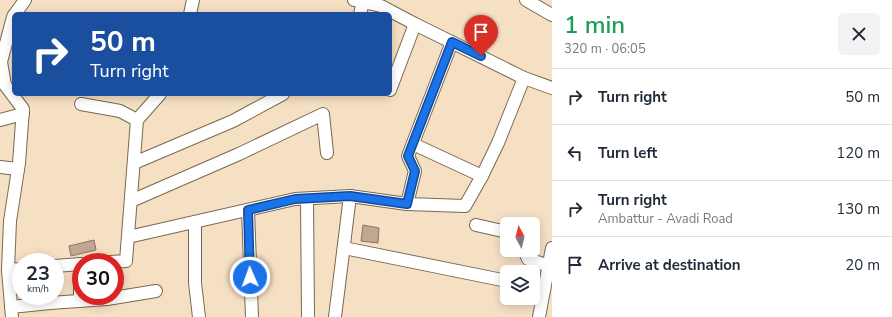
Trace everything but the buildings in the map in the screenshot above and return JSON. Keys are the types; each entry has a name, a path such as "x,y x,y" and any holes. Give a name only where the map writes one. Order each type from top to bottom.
{"street":[{"path":"16,12 25,0"},
{"path":"190,12 193,0"},
{"path":"526,0 552,15"},
{"path":"360,12 359,1 383,3 416,24 524,78 552,88"},
{"path":"12,20 3,44 1,62 6,85 12,93"},
{"path":"392,86 416,24"},
{"path":"407,204 415,171 408,156 452,42"},
{"path":"128,237 295,199 350,196 407,204 465,206 498,143 524,78"},
{"path":"14,96 23,109 23,114 18,169 5,263 12,312 50,303 72,302"},
{"path":"124,261 126,261 137,120 158,96"},
{"path":"134,163 233,121 279,96"},
{"path":"82,104 120,111 137,120"},
{"path":"0,120 23,114"},
{"path":"131,201 239,154 323,114 327,153"},
{"path":"413,144 482,176"},
{"path":"0,167 18,169"},
{"path":"336,317 350,196"},
{"path":"307,199 308,317"},
{"path":"248,210 252,317"},
{"path":"195,222 195,283 200,317"},
{"path":"476,225 500,230"},
{"path":"344,248 500,280"},
{"path":"540,284 549,266 552,248"},
{"path":"527,257 528,259 549,266"},
{"path":"124,296 156,291"},
{"path":"539,305 539,317"}],"route":[{"path":"250,277 248,210 295,199 350,196 407,204 415,171 408,156 452,42 481,56"}]}
